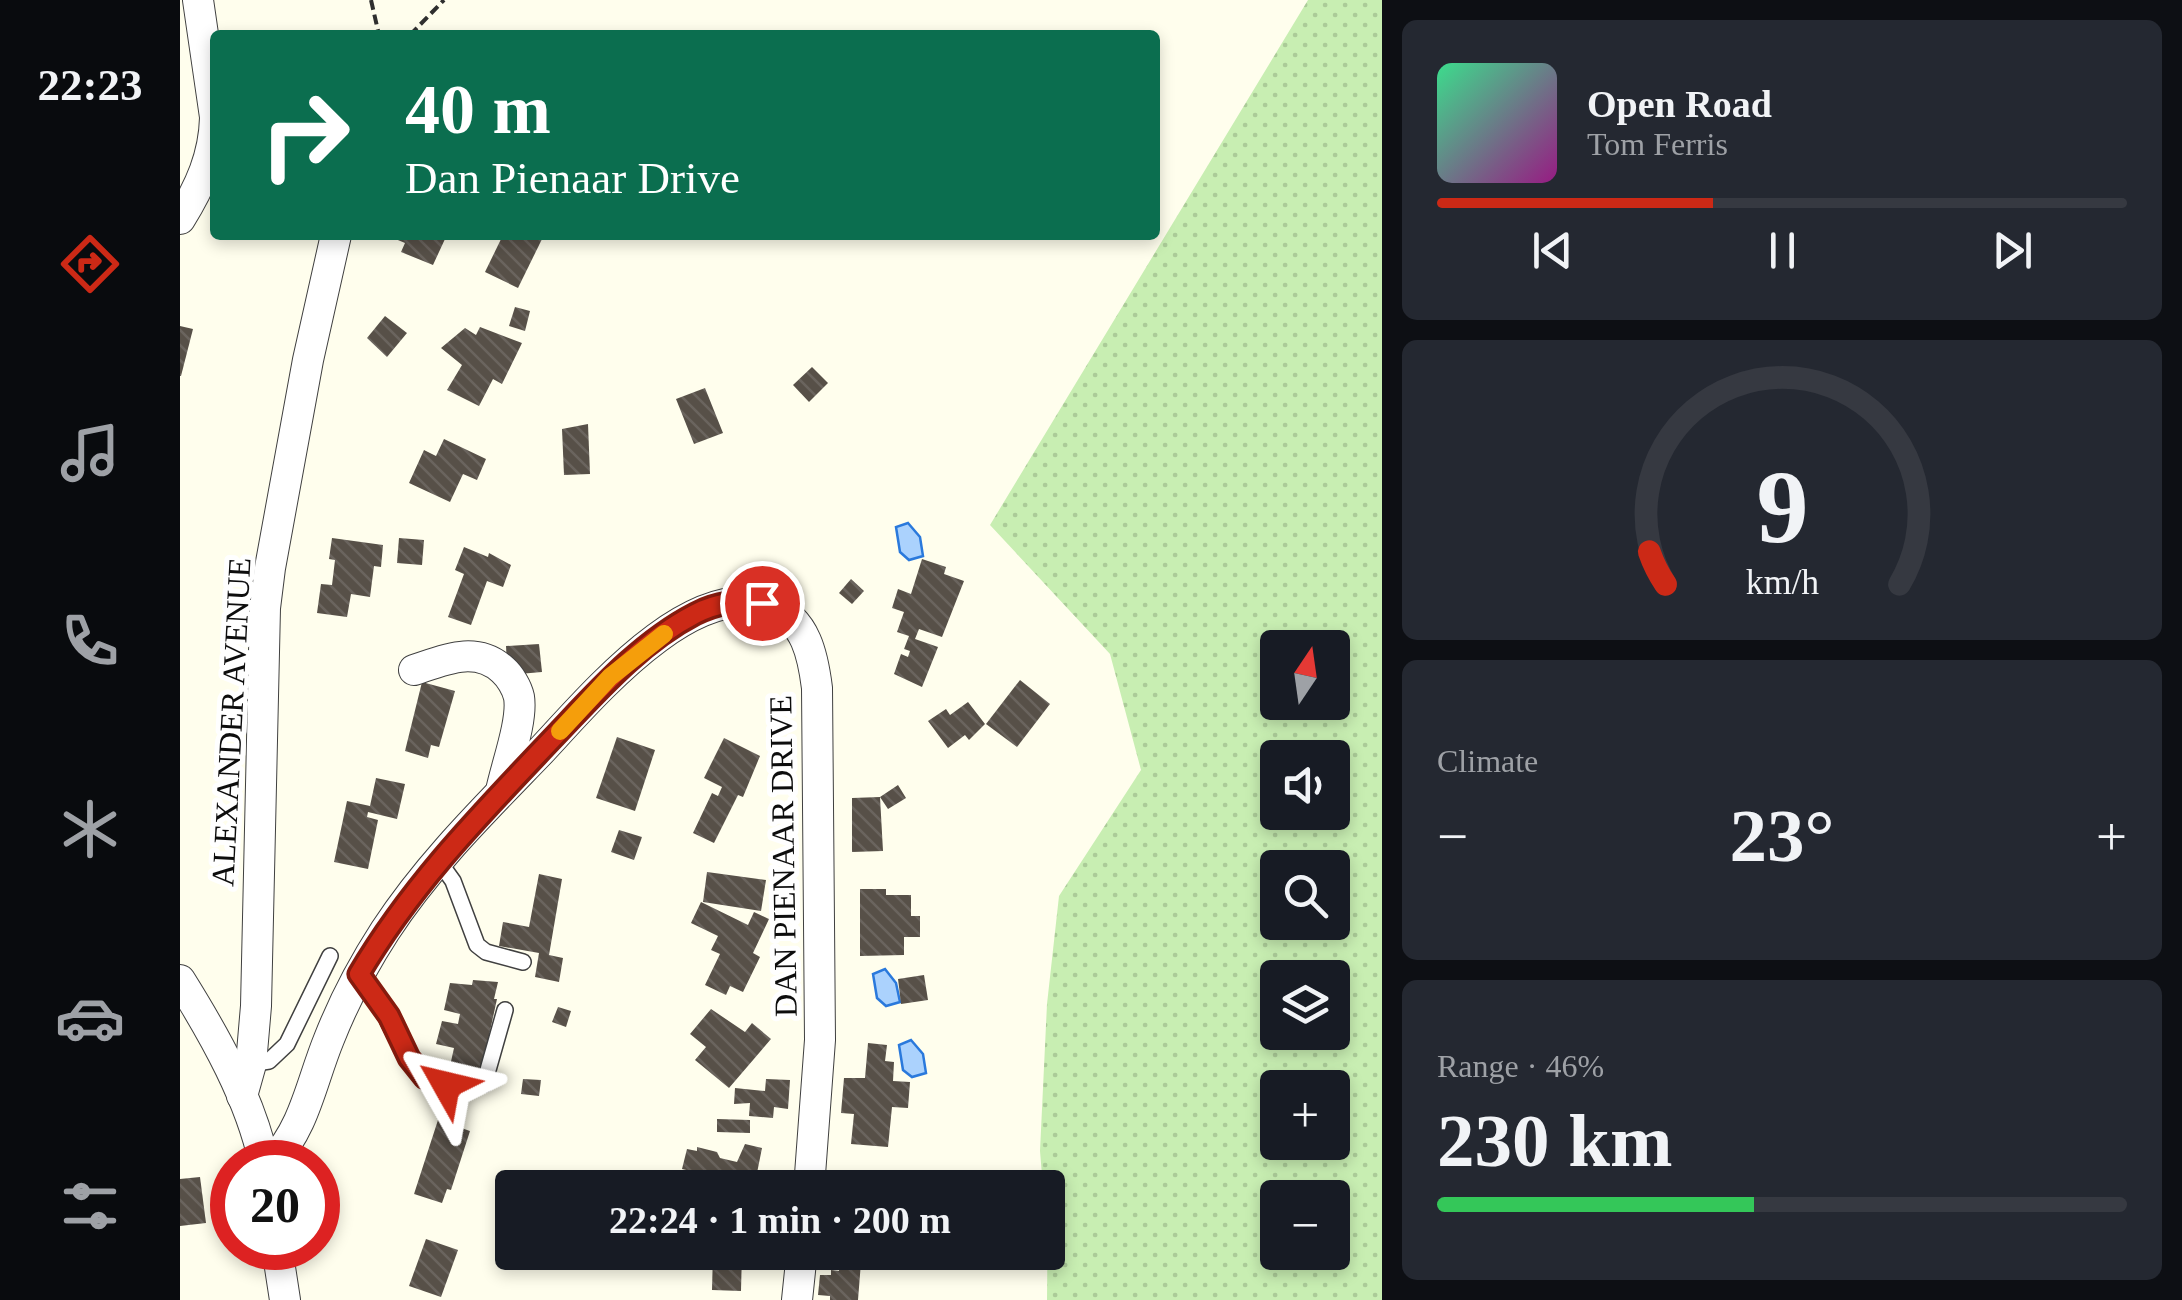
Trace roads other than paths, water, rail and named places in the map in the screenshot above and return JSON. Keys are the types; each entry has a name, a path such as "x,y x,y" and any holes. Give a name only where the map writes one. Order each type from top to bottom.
{"street":[{"path":"198,0 210,83"},
{"path":"180,219 210,156"},
{"name":"ALEXANDER AVENUE","path":"242,1096 256,1013 265,608 308,360 335,240"},
{"name":"DAN PIENAAR DRIVE","path":"291,1140 359,974 405,902 438,860 610,677 696,614 729,601 762,603 784,612 802,630 813,659 818,706 820,1040 810,1170"},
{"path":"414,670 445,660 477,656 488,658 510,676 519,696 518,715 500,794"},
{"path":"180,980 204,1019 259,1140"},
{"path":"204,1019 256,1013"},
{"path":"280,1270 285,1300"},
{"path":"796,1300 800,1270"}],"lane":[{"path":"438,860 452,881 477,945 486,952 522,962"},
{"path":"250,1064 269,1061 287,1044 330,956"},
{"path":"359,974 389,1016 409,1058 425,1078 446,1085 484,1084 505,1010"}],"water":[{"path":"908,523 920,537 923,556 909,560 900,552 896,527"},
{"path":"885,969 896,983 900,1002 886,1006 877,998 873,974"},
{"path":"911,1040 923,1054 926,1073 912,1077 903,1070 899,1045"}]}
